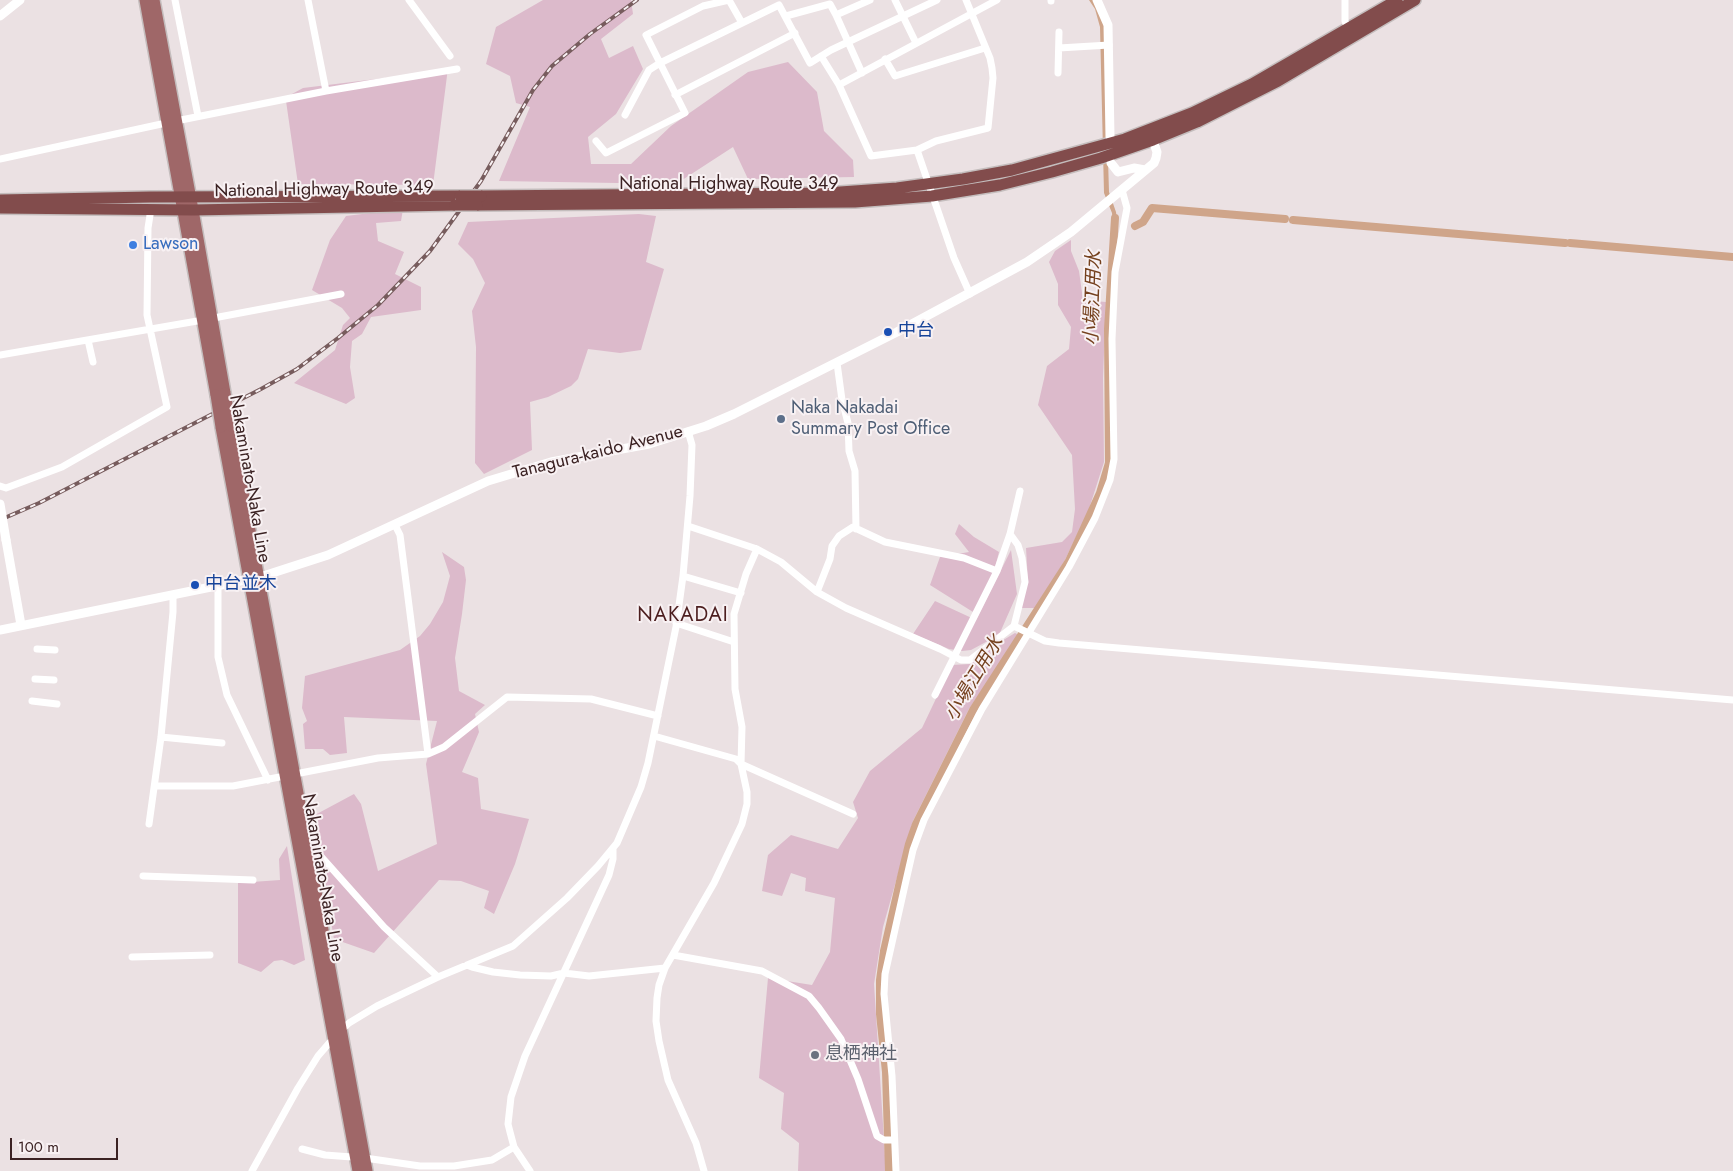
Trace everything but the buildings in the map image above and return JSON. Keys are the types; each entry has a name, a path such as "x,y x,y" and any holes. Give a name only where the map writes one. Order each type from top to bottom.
{"highway":[{"name":"National Highway Route 349","path":"0,208 187,210 479,200 826,193 928,184 1021,168 1197,122 1257,92 1349,33 1396,0"},
{"name":"National Highway Route 349","path":"1349,33 1415,0"},
{"name":"National Highway Route 349","path":"479,200 855,202 932,196 1000,185 1052,172 1151,135"},
{"name":"National Highway Route 349","path":"0,200 185,197 458,201"}],"main road":[{"name":"Nakaminato-Naka Line","path":"144,0 171,122 290,775 332,1038 360,1158 367,1171"},
{"name":"Nakaminato-Naka Line","path":"154,0 171,122"},
{"name":"Nakaminato-Naka Line","path":"290,775 309,851 341,1030 360,1158 358,1171"}],"street":[{"path":"0,16 20,0"},
{"path":"176,0 198,116"},
{"path":"308,0 326,91"},
{"path":"409,0 450,56"},
{"path":"596,141 606,153 685,113 646,35 703,6 729,0 742,23"},
{"path":"836,15 870,0"},
{"path":"895,0 916,43"},
{"path":"625,115 649,70 779,5 810,63 848,42 937,0"},
{"path":"821,56 839,85 872,156 917,150 936,141 988,128 993,78 990,58 966,0"},
{"path":"839,85 997,0"},
{"path":"1097,0 1108,25 1104,46 1110,137"},
{"path":"1346,0 1349,33"},
{"path":"786,16 830,4 862,73"},
{"path":"1058,73 1059,32"},
{"path":"675,95 795,33"},
{"path":"1059,48 1104,46"},
{"path":"885,59 895,76 985,48"},
{"path":"0,159 198,116 326,91 457,69"},
{"name":"Tanagura-kaido Avenue","path":"0,630 254,578 328,556 488,482 521,470 551,462 649,444 734,414 970,294 1040,254 1070,232 1145,170 1156,158 1157,152 1151,135"},
{"path":"917,150 954,258 970,294"},
{"path":"1111,163 1118,172 1134,168 1145,170"},
{"path":"896,1171 890,1140 892,1076 884,994 886,974 914,850 924,820 1022,630 1069,567 1095,518 1110,480 1114,459 1112,339 1115,272 1127,208 1122,190"},
{"path":"0,486 6,488 62,467 167,408 147,315 148,228 151,209"},
{"path":"0,355 341,294"},
{"path":"88,340 93,362"},
{"path":"836,363 848,423 849,451 855,471 856,529"},
{"path":"252,1171 298,1088 332,1038 377,1006 438,977 512,946 567,898 613,849 641,787 654,736 676,623 688,526 692,445 688,431"},
{"path":"935,695 997,571 1010,534 1020,491"},
{"path":"0,504 21,625"},
{"path":"395,525 400,535 428,754"},
{"path":"688,526 757,549 782,562 817,592 846,608 940,648 961,660 970,660 1022,630"},
{"path":"817,592 830,559 832,546 839,536 853,527 885,542 964,558 997,571"},
{"path":"1010,534 1018,544 1025,582 1022,630"},
{"path":"704,1171 696,1143 668,1080 656,1021 657,998 665,968 714,883 742,824 747,804 747,792 741,764 742,727 735,689 734,614 746,574 757,549"},
{"path":"683,576 741,593"},
{"path":"218,586 218,657 227,695 268,780"},
{"path":"150,824 161,737 173,595"},
{"path":"676,623 734,642"},
{"path":"1022,630 1044,641 1059,643 1733,700"},
{"path":"37,649 54,650"},
{"path":"35,679 54,680"},
{"path":"155,786 233,786 378,758 428,754 444,746 507,698 590,699 658,716"},
{"path":"32,701 58,704"},
{"path":"654,736 736,760 741,764 853,814"},
{"path":"161,737 222,743"},
{"path":"530,1171 514,1147 508,1124 511,1097 525,1056 609,875 613,859 613,849"},
{"path":"309,851 318,853 384,927 438,977"},
{"path":"143,876 253,880"},
{"path":"132,957 210,955"},
{"path":"673,955 762,971 809,996 841,1039 858,1079 877,1136 890,1140"},
{"path":"467,965 472,968 493,972 551,976 564,974 589,976 665,968"},
{"path":"302,1149 325,1155 420,1166 454,1166 492,1160 514,1147"}],"shaded area":[{"path":"543,0 631,0 633,14 601,39 609,58 633,46 643,69 616,114 588,137 591,164 631,164 671,126 748,72 788,62 817,92 824,131 853,160 854,177 748,179 733,147 676,184 499,181 530,107 516,103 510,76 486,64 496,27"},
{"path":"1089,0 1094,0 1104,26 1109,192 1116,212 1118,227 1113,226 1112,213 1104,193 1100,27 1095,9"},
{"path":"448,68 433,185 298,184 286,101 292,94 303,88 409,75"},
{"path":"403,209 401,221 376,223 378,241 404,252 395,274 421,287 421,310 371,317 362,334 352,341 350,367 355,398 346,404 294,383 335,350 343,325 350,318 342,308 312,290 330,240 346,216"},
{"path":"639,214 656,216 646,262 664,269 641,350 620,353 588,349 578,379 571,386 548,397 530,402 532,450 484,474 475,463 476,347 472,311 485,283 473,259 458,244 468,222"},
{"path":"1071,240 1071,251 1079,271 1083,300 1106,302 1103,378 1104,462 1088,512 1065,560 1036,608 1021,608 1028,582 1026,548 1062,542 1072,532 1075,509 1072,455 1038,405 1047,366 1069,349 1071,327 1058,305 1058,284 1049,262 1055,251"},
{"path":"959,524 974,537 999,552 993,576 973,612 930,585 940,557 969,552 955,534"},
{"path":"1011,550 1017,594 999,635 971,650 962,651 949,649 913,634 935,601 976,620"},
{"path":"442,552 464,567 466,580 455,658 459,691 485,705 475,714 479,732 462,772 478,778 481,809 529,819 515,864 494,914 484,908 489,891 461,881 439,880 374,953 334,939 313,816 354,794 361,804 378,871 437,844 426,764 437,721 344,717 347,753 330,755 323,749 305,749 303,724 307,721 302,708 305,676 400,650 420,636 430,624 443,602 450,576"},
{"path":"1015,633 1019,635 969,709 913,821 883,927 874,984 886,1171 798,1171 799,1143 781,1129 784,1093 759,1078 768,978 812,985 830,952 835,898 805,891 806,878 791,873 782,896 762,891 768,855 791,835 838,849 858,818 853,802 870,771 922,728 952,665 970,664"},
{"path":"287,846 305,960 294,965 282,960 274,961 261,972 238,963 238,883 280,880 279,859"}],"waterway":[{"path":"1135,226 1143,222 1152,208 1285,219"},
{"name":"小場江用水","path":"889,1171 886,1072 880,1014 880,980 884,951 901,877 916,824 973,710 1069,561 1100,493 1109,463 1108,329 1115,218"},
{"path":"1293,220 1565,243"},
{"path":"1570,243 1733,257"}],"railway":[{"path":"0,520 39,503 261,389 297,369 338,338 378,305 430,251 481,181 533,90 552,66 590,34 637,0"}],"place":[{"name":"Lawson","path":"133,245"},
{"name":"中台","path":"888,332"},
{"name":"Naka Nakadai Summary Post Office","path":"781,419"},
{"name":"中台並木","path":"195,585"},
{"name":"息栖神社","path":"815,1055"}],"district":[{"name":"NAKADAI","path":"683,616"}]}
